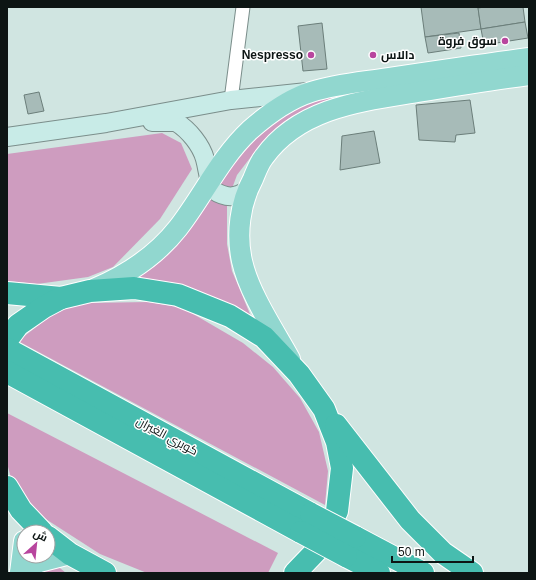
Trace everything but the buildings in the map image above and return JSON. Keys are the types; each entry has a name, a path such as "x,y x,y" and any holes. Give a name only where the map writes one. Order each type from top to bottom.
{"highway":[{"path":"7,340 18,325 44,307 61,298 90,291 134,288 178,295 230,316 264,337 299,374 324,409 410,520 443,553 472,573"},
{"path":"7,293 61,298"},
{"name":"كوبري الغيران","path":"13,364 350,546"},
{"path":"295,573 319,548 338,511 342,468 337,442 324,409"},
{"path":"7,487 21,510 34,524"},
{"path":"56,543 70,554 98,571"},
{"path":"350,546 379,573"},
{"path":"350,546 423,573"}],"main road":[{"path":"90,291 115,280 147,259 178,227 209,180 249,131 280,108 310,92 361,82 529,58"},
{"path":"299,374 256,298 242,261 239,223 247,190 263,158 278,141 300,124 323,112 358,102 529,74"},
{"path":"21,510 23,524"},
{"path":"20,573 44,560 70,554"}],"street":[{"path":"231,100 243,7"},
{"path":"7,137 106,123 231,100 310,92"},
{"path":"106,123 176,122 189,132 200,149 205,159 209,180 213,190 228,197 235,197 247,190"}],"shaded area":[{"path":"342,93 288,119 260,145 237,175 227,202 227,244 232,271 255,326 124,282 248,138 296,106"},
{"path":"162,133 181,143 192,169 160,219 113,267 88,277 37,284 7,281 7,154"},
{"path":"149,302 183,308 243,343 273,367 300,398 319,432 328,471 325,505 18,341 57,311 86,303"},
{"path":"7,413 278,553 268,573 147,573 100,554 56,526 56,524 53,524 41,516 11,478 7,463"},
{"path":"55,564 66,573 43,573 48,566"}],"place":[{"name":"سوق فروة","path":"505,41"},
{"name":"Nespresso","path":"311,55"},
{"name":"دالاس","path":"373,55"}]}
